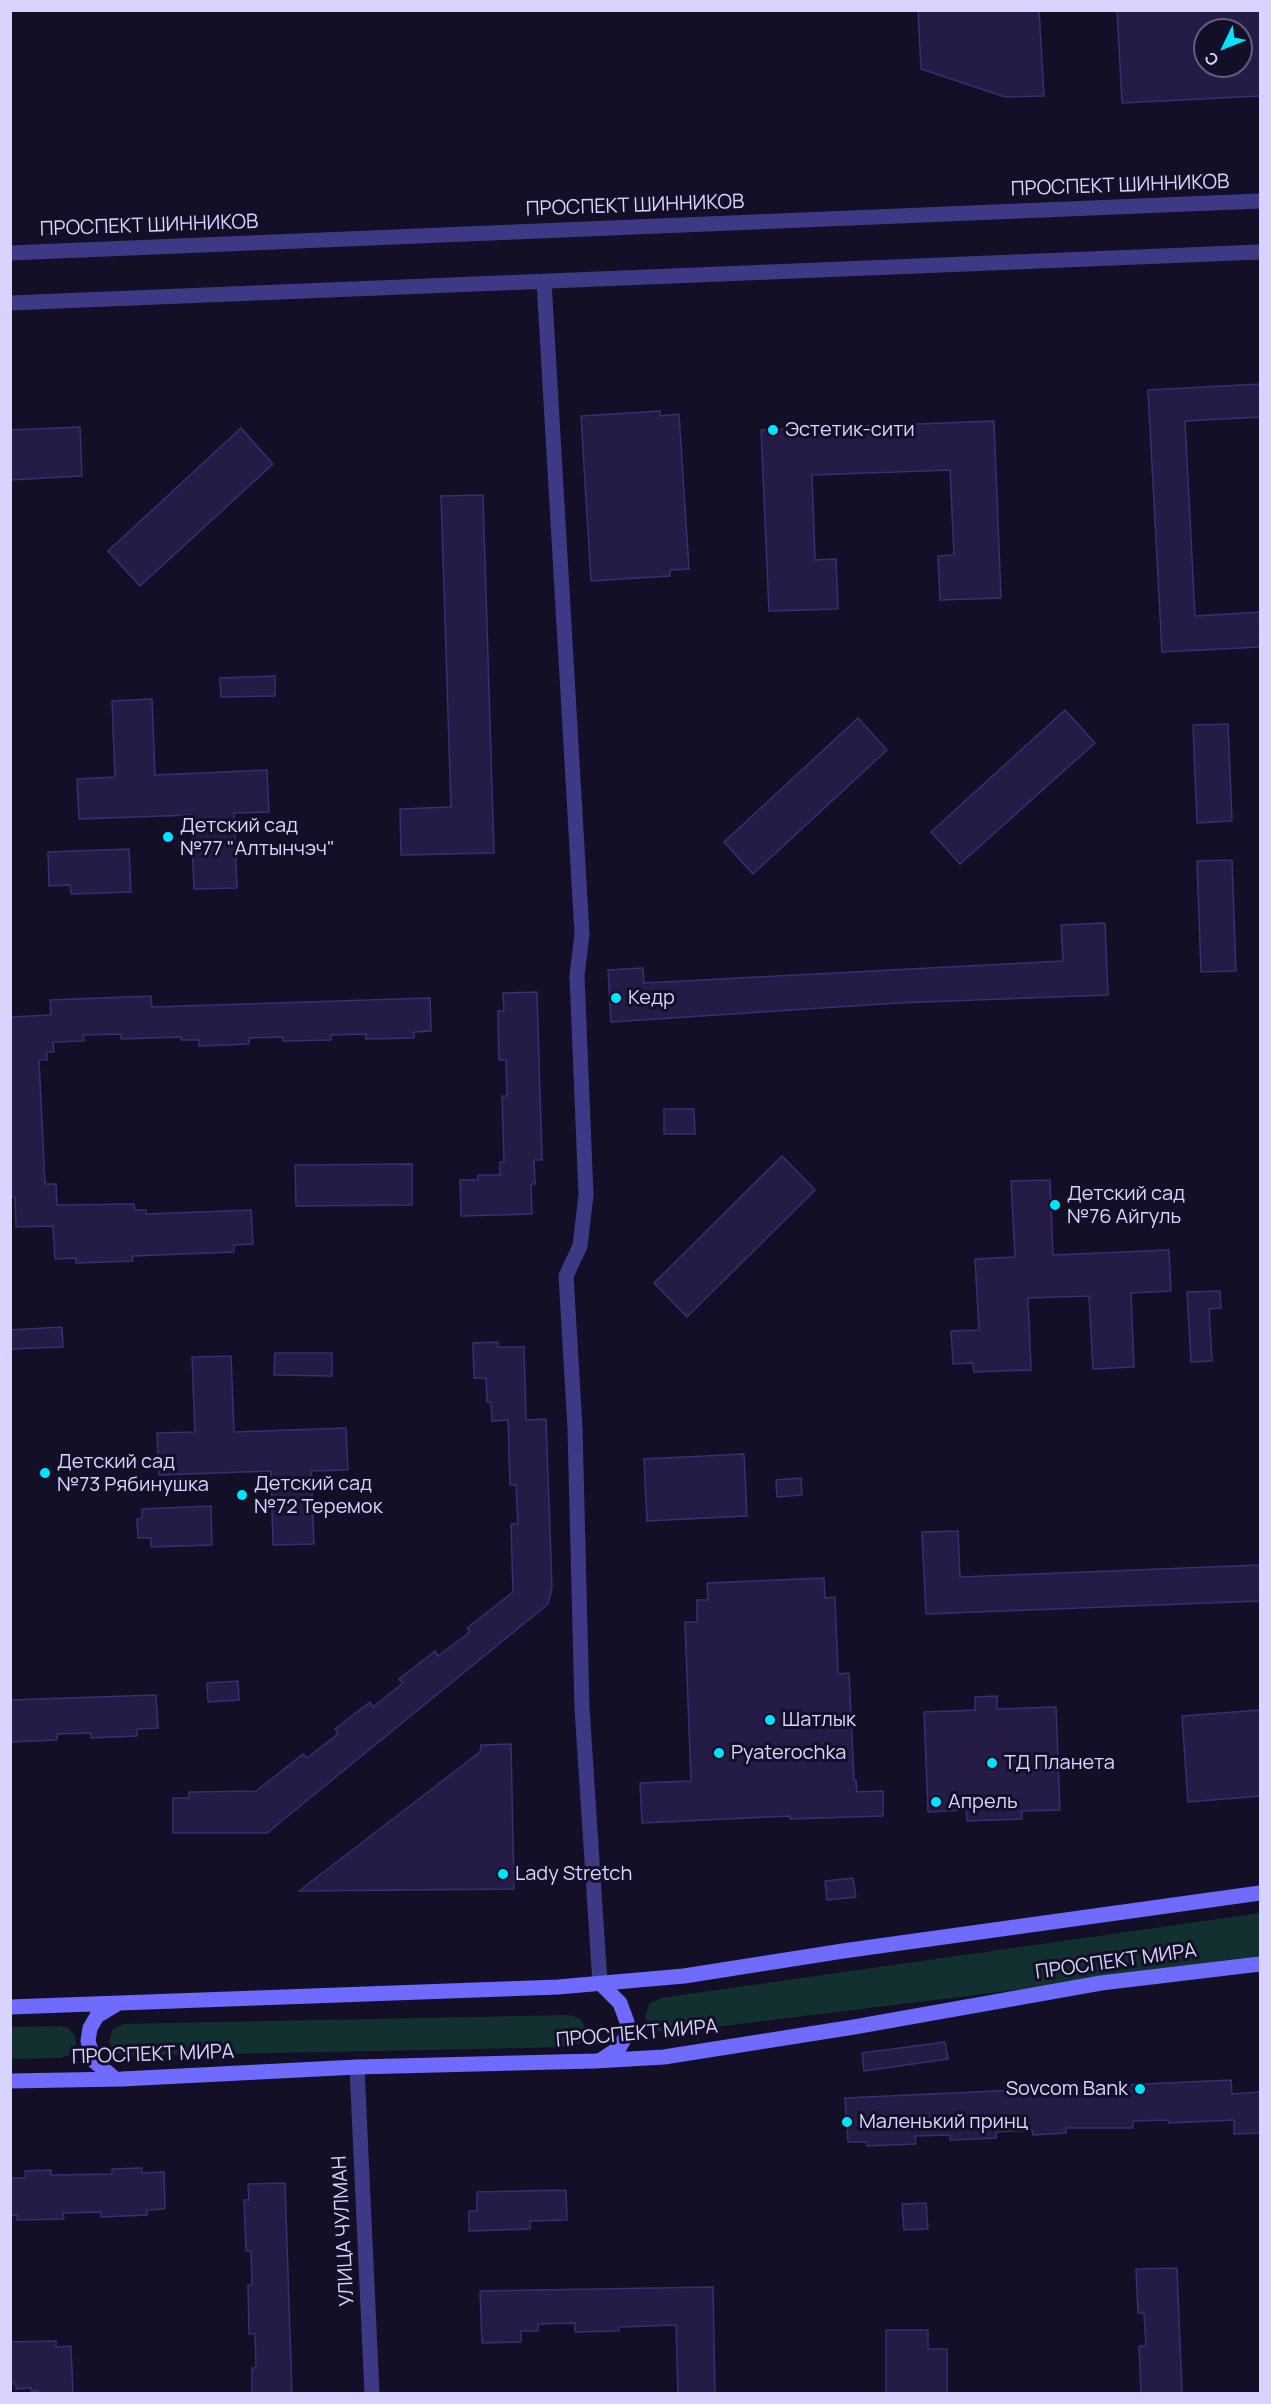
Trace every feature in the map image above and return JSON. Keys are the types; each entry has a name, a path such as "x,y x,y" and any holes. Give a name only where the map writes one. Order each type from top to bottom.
{"main road":[{"path":"10,2007 558,1987 684,1976 843,1951 1260,1893"},
{"name":"ПРОСПЕКТ МИРА","path":"10,2081 357,2067 595,2061 664,2056 854,2027 1101,1983 1260,1964"},
{"path":"595,2061 609,2057 619,2048 627,2029 626,2016 621,2003 600,1983"},
{"path":"114,2078 94,2061 88,2041 90,2028 98,2016 117,2004"}],"street":[{"name":"ПРОСПЕКТ ШИННИКОВ","path":"10,253 1260,201"},
{"path":"10,303 1260,252"},
{"path":"544,281 582,934 577,975 586,1195 580,1246 566,1276 575,1428 582,1708 600,1983"},
{"name":"УЛИЦА ЧУЛМАН","path":"357,2067 372,2394"}],"green space":[{"path":"1260,1913 1260,1960 666,2033 653,2030 645,2018 649,2004 661,1998"},
{"path":"570,2015 581,2019 586,2030 582,2042 570,2047 125,2056 114,2052 109,2041 113,2029 124,2024"},
{"path":"59,2026 68,2028 75,2035 76,2045 69,2055 60,2058 11,2059 11,2027"}],"building":[{"path":"918,10 1039,10 1044,96 1005,97 921,69"},
{"path":"1117,10 1260,10 1260,96 1122,103"},
{"path":"1260,384 1260,417 1185,421 1195,616 1260,612 1260,647 1162,652 1148,390"},
{"path":"660,411 660,416 679,414 689,569 670,570 670,576 591,581 581,416"},
{"path":"994,421 1001,598 940,600 938,556 954,555 950,470 812,475 815,560 836,559 838,609 769,611 761,430"},
{"path":"80,427 82,476 10,480 10,430"},
{"path":"241,428 273,464 140,586 108,551"},
{"path":"483,495 494,853 401,855 400,809 451,807 441,496"},
{"path":"275,676 275,696 221,697 220,678"},
{"path":"152,699 155,775 267,770 269,812 234,813 237,888 194,889 191,815 79,819 77,779 115,777 112,701"},
{"path":"1065,710 1095,743 960,864 931,832"},
{"path":"858,718 887,750 753,874 724,842"},
{"path":"1228,724 1232,821 1197,823 1193,725"},
{"path":"129,849 131,892 71,894 70,885 49,886 48,852"},
{"path":"1232,860 1236,971 1201,972 1197,861"},
{"path":"1105,923 1108,995 897,1003 611,1022 608,970 643,968 644,983 1063,961 1061,925"},
{"path":"537,992 542,1160 534,1160 535,1184 531,1184 532,1214 461,1216 460,1180 478,1180 478,1175 500,1175 500,1162 504,1162 502,1096 507,1096 506,1060 499,1060 498,1011 504,1011 503,993"},
{"path":"151,996 152,1007 430,998 431,1031 414,1032 414,1038 366,1039 366,1034 331,1035 331,1040 283,1041 283,1037 249,1038 249,1044 199,1046 199,1040 181,1040 181,1037 121,1039 121,1034 83,1035 84,1041 53,1042 54,1052 47,1052 47,1060 39,1060 45,1184 56,1184 57,1205 134,1204 135,1210 146,1210 146,1214 251,1210 253,1244 234,1245 234,1252 132,1256 133,1261 76,1263 76,1258 55,1259 53,1226 16,1227 15,1197 10,1197 10,1017 51,1015 50,1000"},
{"path":"664,1109 694,1109 695,1134 664,1134"},
{"path":"782,1156 815,1190 687,1317 654,1283"},
{"path":"412,1164 412,1205 296,1206 295,1165"},
{"path":"1050,1180 1053,1255 1169,1250 1171,1291 1131,1293 1134,1367 1093,1369 1089,1296 1028,1298 1031,1370 974,1372 973,1363 953,1364 951,1331 979,1330 975,1259 1015,1257 1011,1181"},
{"path":"1220,1291 1221,1308 1209,1309 1212,1361 1191,1362 1187,1292"},
{"path":"62,1327 63,1347 10,1349 10,1330"},
{"path":"498,1342 498,1347 524,1347 526,1420 546,1419 552,1588 548,1604 267,1833 173,1833 173,1798 189,1798 189,1792 256,1791 303,1754 307,1758 338,1734 335,1729 370,1702 373,1707 403,1683 399,1679 435,1651 438,1656 470,1632 467,1628 513,1592 511,1524 518,1524 516,1485 510,1485 508,1420 492,1421 491,1402 487,1402 486,1378 474,1378 473,1343"},
{"path":"275,1353 332,1353 332,1376 274,1375"},
{"path":"231,1356 234,1432 346,1428 348,1470 311,1471 314,1544 273,1545 271,1471 159,1475 157,1433 195,1432 192,1357"},
{"path":"744,1454 747,1516 647,1521 644,1459"},
{"path":"801,1478 802,1495 777,1497 776,1480"},
{"path":"211,1506 212,1545 151,1547 151,1538 138,1538 137,1519 142,1518 142,1509"},
{"path":"958,1531 960,1577 1260,1565 1260,1601 926,1614 922,1532"},
{"name":"Шатлык","path":"824,1578 825,1598 835,1597 838,1674 849,1673 854,1780 856,1780 857,1792 883,1791 883,1816 790,1819 790,1816 642,1823 640,1783 691,1781 685,1622 697,1622 697,1600 708,1600 707,1583"},
{"path":"238,1681 239,1700 208,1702 207,1683"},
{"path":"156,1695 158,1728 137,1729 137,1736 91,1738 91,1733 57,1734 57,1740 10,1742 10,1700"},
{"name":"ТД Планета","path":"997,1696 997,1709 1056,1707 1060,1810 1022,1811 1022,1819 967,1821 966,1810 928,1812 924,1712 975,1710 975,1697"},
{"path":"1260,1710 1260,1796 1188,1802 1182,1716"},
{"path":"511,1744 514,1889 299,1891 480,1752 481,1745"},
{"path":"853,1878 856,1897 827,1900 825,1881"},
{"path":"945,2042 948,2059 864,2071 862,2053"},
{"path":"1231,2080 1232,2094 1260,2092 1260,2133 1234,2134 1234,2120 1169,2123 1168,2120 1133,2121 1133,2128 1066,2128 1066,2133 1033,2135 1032,2130 996,2132 996,2138 950,2140 950,2135 915,2136 916,2144 867,2146 867,2142 848,2142 845,2098"},
{"path":"142,2168 142,2173 164,2172 165,2209 147,2210 147,2215 101,2217 101,2212 63,2213 64,2219 17,2220 17,2215 10,2216 10,2178 26,2178 25,2171 51,2170 51,2175 112,2174 112,2169"},
{"path":"285,2183 292,2394 252,2394 252,2368 256,2368 255,2334 249,2334 248,2285 252,2285 251,2251 246,2251 244,2200 249,2200 248,2184"},
{"path":"566,2190 567,2220 530,2221 530,2229 469,2231 469,2211 477,2211 477,2192"},
{"path":"926,2203 928,2229 904,2230 902,2204"},
{"path":"1177,2268 1182,2394 1141,2394 1139,2346 1146,2346 1144,2313 1138,2313 1136,2269"},
{"path":"713,2287 715,2394 678,2394 676,2325 619,2327 619,2331 575,2332 575,2323 538,2324 538,2331 521,2331 521,2342 482,2343 480,2291"},
{"path":"886,2330 928,2330 928,2349 947,2349 947,2394 886,2393"},
{"path":"56,2341 56,2347 71,2346 73,2394 38,2394 38,2391 31,2391 31,2388 16,2389 16,2384 10,2384 10,2342"}],"place":[{"name":"Эстетик-сити","path":"773,430"},
{"name":"Детский сад №77 \"Алтынчэч\"","path":"168,837"},
{"name":"Кедр","path":"616,998"},
{"name":"Детский сад №76 Айгуль","path":"1055,1205"},
{"name":"Детский сад №73 Рябинушка","path":"45,1473"},
{"name":"Детский сад №72 Теремок","path":"242,1495"},
{"name":"Шатлык","path":"770,1720"},
{"name":"Pyaterochka","path":"719,1753"},
{"name":"ТД Планета","path":"992,1763"},
{"name":"Апрель","path":"936,1802"},
{"name":"Lady Stretch","path":"503,1874"},
{"name":"Sovcom Bank","path":"1140,2089"},
{"name":"Маленький принц","path":"847,2122"}]}
